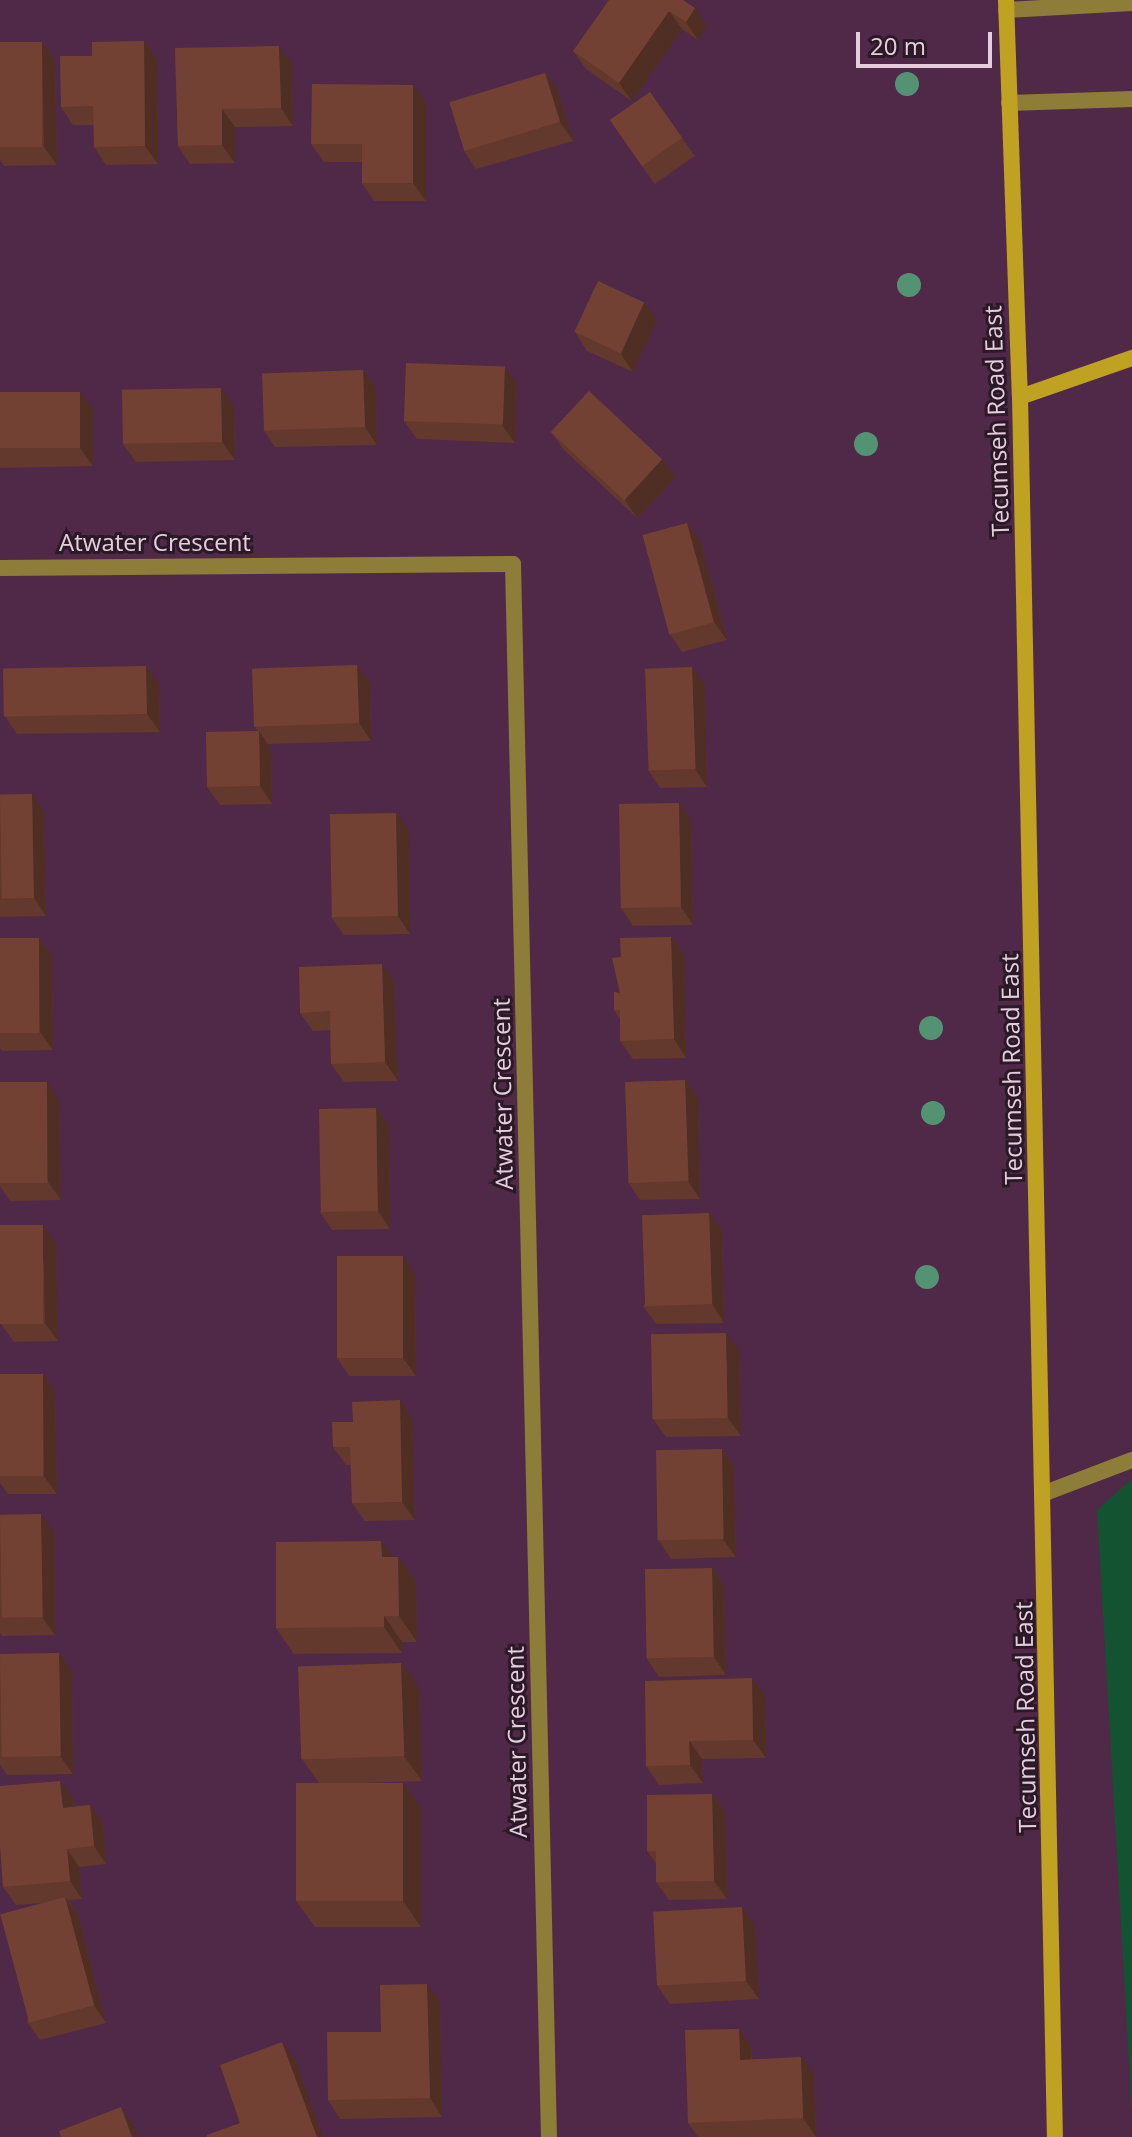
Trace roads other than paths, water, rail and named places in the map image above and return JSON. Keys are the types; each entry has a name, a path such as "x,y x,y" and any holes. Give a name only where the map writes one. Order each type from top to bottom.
{"main road":[{"name":"Tecumseh Road East","path":"1006,5 1020,397 1045,1493 1055,2137"},
{"path":"1020,397 1132,358"}],"street":[{"path":"1006,5 1132,3"},
{"path":"1009,103 1132,99"},
{"name":"Atwater Crescent","path":"0,568 513,564 549,2137"},
{"path":"1045,1493 1132,1460"}]}
